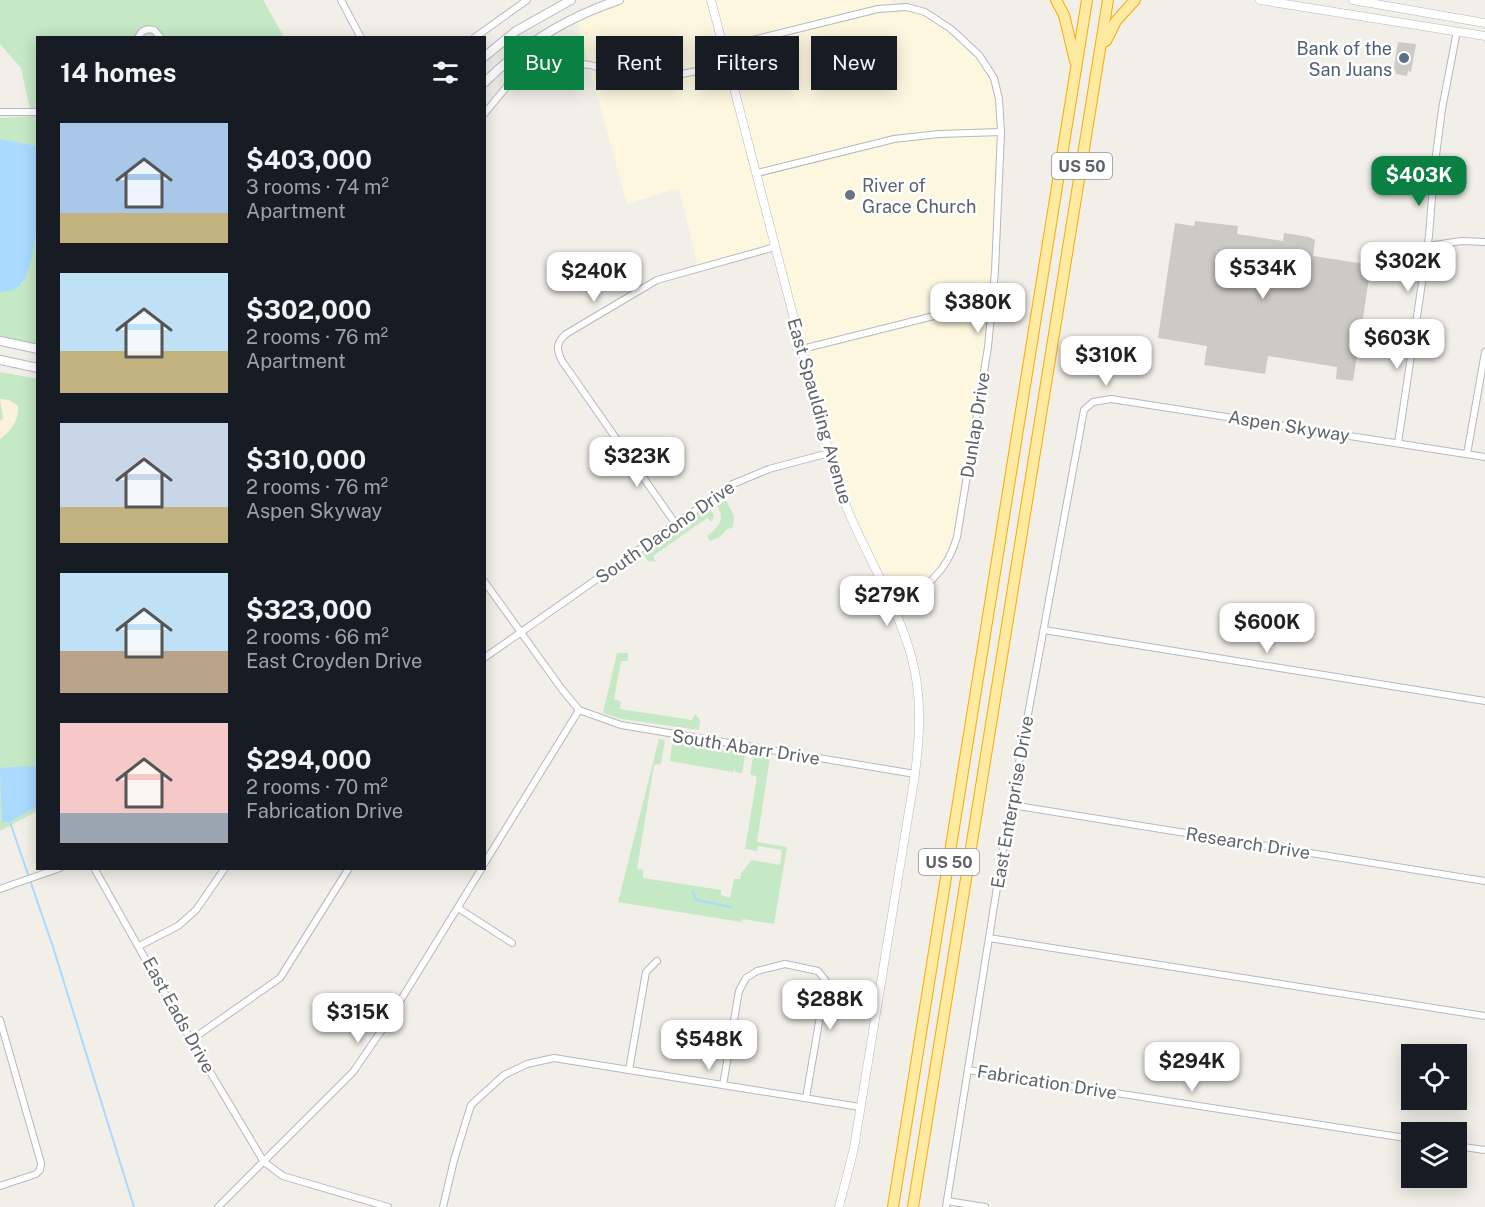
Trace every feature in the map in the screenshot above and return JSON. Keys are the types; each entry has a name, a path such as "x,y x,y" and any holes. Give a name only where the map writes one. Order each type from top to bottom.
{"highway":[{"path":"1056,0 1064,15 1077,67"},
{"name":"US 50","path":"893,1207 1087,0"},
{"name":"US 50","path":"913,1207 1108,0"},
{"path":"1099,58 1116,21 1135,0"}],"main road":[{"path":"486,55 516,31 571,0"},
{"path":"486,81 512,57 549,32 584,14 619,0"},
{"path":"0,341 36,349"},
{"path":"0,360 36,368"}],"street":[{"path":"340,0 360,36"},
{"path":"477,36 527,0"},
{"name":"East Spaulding Avenue","path":"711,0 721,36"},
{"path":"1260,0 1485,36"},
{"path":"1353,0 1485,23"},
{"name":"Dunlap Drive","path":"766,36 894,6 907,7 925,12 968,44 988,67 996,85 1001,132 992,318 957,537 953,553 938,576 911,596 892,606"},
{"path":"1398,443 1427,246 1442,109 1459,18"},
{"path":"139,36 148,29 154,30 159,36"},
{"path":"486,112 514,78 540,64 566,62 590,65 654,80 695,71"},
{"name":"East Spaulding Avenue","path":"735,90 829,453 847,509 908,646 917,686 919,725 915,774 849,1172 839,1207"},
{"path":"0,112 36,112"},
{"path":"756,173 894,139 939,134 1001,132"},
{"path":"1427,246 1462,241 1485,242"},
{"path":"675,523 562,361 557,349 558,344 566,334 650,282 682,271 775,247"},
{"path":"802,349 938,315 992,318"},
{"path":"1467,454 1485,352"},
{"name":"Aspen Skyway","path":"1093,402 1105,399 1122,400 1485,457"},
{"name":"East Enterprise Drive","path":"946,1204 1011,806 1081,418 1084,410 1093,402"},
{"name":"South Dacono Drive","path":"486,657 675,523 743,478 829,453"},
{"path":"486,584 579,710 486,861"},
{"path":"1044,630 1485,701"},
{"name":"South Abarr Drive","path":"579,710 603,720 635,728 915,774"},
{"name":"Research Drive","path":"1011,806 1485,881"},
{"path":"0,889 54,870"},
{"name":"East Eads Drive","path":"95,870 191,1040 264,1162"},
{"path":"139,946 178,926 196,910 224,870"},
{"path":"191,1040 280,978 348,870"},
{"path":"218,1207 353,1072 386,1024 481,870"},
{"path":"458,908 512,943"},
{"path":"989,938 1485,1016"},
{"path":"630,1070 646,972 657,961"},
{"path":"723,1085 739,991 746,978 757,971 785,964 818,971 826,981 806,1098"},
{"path":"0,1020 40,1154 40,1170 30,1178 0,1186"},
{"path":"442,1207 471,1105 504,1075 527,1064 554,1058 860,1107"},
{"name":"Fabrication Drive","path":"968,1070 1401,1137"},
{"path":"1467,1148 1485,1150"},
{"path":"264,1162 283,1176 388,1207"},
{"path":"946,1204 985,1207"}],"shaded area":[{"path":"619,0 890,0 894,6 918,10 946,26 988,67 999,99 992,318 957,537 938,576 892,606 847,509 775,247 698,267 679,188 627,204 584,47 584,36 581,36 576,18"}],"green space":[{"path":"0,0 263,0 283,36 36,36 36,111 30,109 21,68 0,44"},
{"path":"36,116 36,146 0,139 0,118"},
{"path":"36,222 36,346 0,337 0,292 5,292 23,283 31,257"},
{"path":"0,372 36,379 36,812 0,831"},
{"path":"725,498 734,516 733,527 710,541 707,536 715,529 721,518 716,504"},
{"path":"707,506 714,515 712,522 707,518 653,556 656,562 648,561 642,552"},
{"path":"617,653 628,653 628,661 621,661 614,699 621,702 620,709 692,720 695,714 700,720 699,730 622,719 603,713"},
{"path":"659,739 665,740 661,764 654,765 637,869 643,870 643,878 721,890 721,895 730,898 734,879 740,879 741,873 752,860 780,865 782,850 758,846 757,851 745,849 757,777 750,774 753,758 756,755 770,757 757,842 787,847 774,924 743,919 741,922 618,902"},
{"path":"676,742 743,753 745,756 742,773 735,772 735,768 733,772 670,761 672,745"}],"sand":[{"path":"0,399 9,400 18,406 14,425 0,439 0,421 3,418"}],"water":[{"path":"0,139 36,146 36,228 32,257 21,284 17,288 0,292"},
{"path":"36,767 36,807 10,822 2,822 0,768"}],"building":[{"name":"Bank of the San Juans","path":"1398,42 1416,44 1411,72 1408,71 1407,76 1396,74 1394,67"},
{"path":"1195,221 1238,226 1237,234 1283,241 1284,233 1309,237 1315,240 1313,256 1371,265 1361,331 1365,332 1363,344 1359,344 1353,381 1336,379 1337,367 1268,356 1265,374 1204,365 1207,346 1158,338 1175,223 1194,226"}],"waterway":[{"path":"10,822 53,947 134,1207"},
{"path":"693,891 696,900 731,907"}],"place":[{"name":"Bank of the San Juans","path":"1404,58"},
{"name":"River of Grace Church","path":"850,195"}]}
